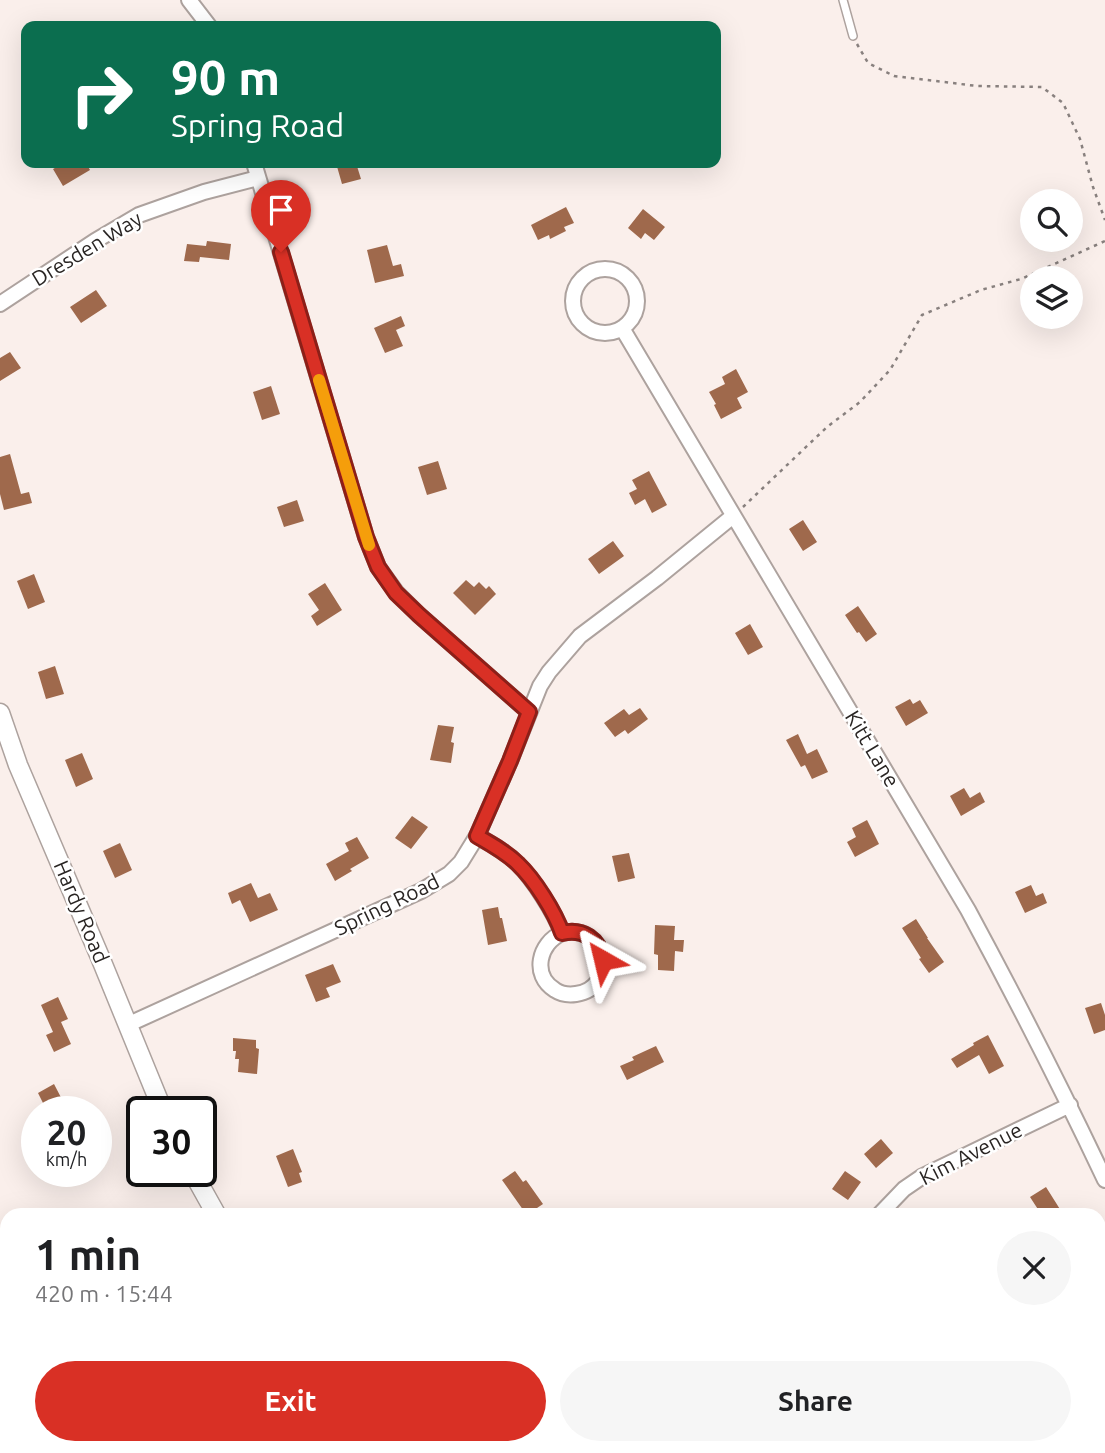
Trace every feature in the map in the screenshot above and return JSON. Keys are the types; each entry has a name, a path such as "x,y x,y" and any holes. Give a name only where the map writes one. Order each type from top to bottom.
{"street":[{"path":"189,0 205,21"},
{"path":"255,168 366,537 378,567 396,593 529,712"},
{"name":"Dresden Way","path":"0,304 139,215 204,192 258,178"},
{"path":"613,270 623,274 631,282 637,302 630,321 622,328 612,332 591,330 582,324 576,315 573,295 583,277 592,271 613,270"},
{"name":"Kitt Lane","path":"622,328 968,911 1018,1004 1105,1180"},
{"name":"Spring Road","path":"127,1025 435,884 449,874 461,862 477,836 540,686 549,672 580,636 733,516"},
{"name":"Hardy Road","path":"0,713 18,765 157,1096"},
{"path":"477,836 518,863 553,913 562,933"},
{"path":"562,933 586,935 596,943 602,954 602,973 596,984 586,991 562,993 551,987 544,978 540,966 541,954 551,939 562,933"},
{"name":"Kim Avenue","path":"886,1208 904,1189 923,1176 1069,1105"},
{"path":"201,1187 213,1208"}],"lane":[{"path":"843,0 853,36"}],"path":[{"path":"853,36 868,63 894,76 977,86 1042,87 1063,103 1080,139 1105,220"},
{"path":"733,516 827,427 860,402 890,370 922,315 981,290 1021,279 1105,241"}],"building":[{"path":"89,168 90,170 63,186 53,169"},
{"path":"337,168 358,168 361,179 342,184"},
{"path":"566,207 574,223 564,227 566,231 550,239 549,235 538,240 531,225"},
{"path":"643,209 665,227 654,240 645,233 641,239 628,228"},
{"path":"207,241 231,244 229,260 200,257 199,262 184,261 187,244 206,246"},
{"path":"387,245 393,266 401,264 404,276 375,283 367,250"},
{"path":"96,290 107,306 81,323 70,307"},
{"path":"401,316 405,326 396,330 403,346 385,353 374,328"},
{"path":"10,352 21,368 0,381 0,358"},
{"path":"736,369 748,392 737,398 742,408 721,419 709,392 725,384 722,377"},
{"path":"271,386 280,414 262,420 253,392"},
{"path":"10,454 21,494 29,492 32,503 4,510 0,494 0,457"},
{"path":"438,461 447,489 427,495 418,467"},
{"path":"649,471 667,505 652,513 645,499 635,505 629,493 637,489 632,480"},
{"path":"297,500 304,521 284,527 277,507"},
{"path":"803,520 817,542 803,551 789,529"},
{"path":"613,541 624,556 599,574 588,559"},
{"path":"34,574 45,602 28,609 17,581"},
{"path":"466,580 474,587 479,582 486,589 489,586 496,594 475,615 453,593"},
{"path":"325,583 342,610 317,626 311,616 319,610 308,594"},
{"path":"858,606 877,634 866,642 845,615"},
{"path":"750,624 763,647 748,655 735,633"},
{"path":"55,666 64,694 46,699 38,672"},
{"path":"910,699 913,704 920,700 928,713 906,726 895,707"},
{"path":"640,708 648,719 628,734 625,730 615,737 604,723 624,709 629,715"},
{"path":"438,725 454,727 451,763 430,760"},
{"path":"798,734 807,754 817,749 828,772 812,779 805,765 801,767 786,740"},
{"path":"82,753 93,779 76,787 65,760"},
{"path":"964,788 970,798 980,792 985,802 961,816 950,796"},
{"path":"412,816 428,827 411,849 395,838"},
{"path":"867,820 879,844 855,857 847,842 856,837 852,828"},
{"path":"357,837 369,858 335,881 326,864 349,851 345,843"},
{"path":"120,843 132,870 115,878 103,851"},
{"path":"629,853 635,878 618,882 612,856"},
{"path":"251,883 258,898 270,893 278,910 250,922 240,900 232,904 228,893"},
{"path":"1031,885 1036,896 1043,893 1047,903 1025,913 1015,892"},
{"path":"498,907 507,941 488,945 482,910"},
{"path":"916,919 944,962 929,973 902,928"},
{"path":"655,925 675,926 674,940 684,940 683,952 675,951 674,971 658,970 658,955 654,954"},
{"path":"333,964 341,982 326,988 330,997 316,1002 305,975"},
{"path":"58,997 68,1019 61,1022 71,1044 54,1052 46,1035 53,1032 41,1005"},
{"path":"1101,1003 1105,1015 1105,1030 1094,1034 1085,1008"},
{"path":"988,1035 1004,1066 989,1074 979,1055 957,1068 951,1059"},
{"path":"233,1038 256,1040 256,1048 259,1049 257,1074 238,1072 239,1059 235,1059"},
{"path":"656,1046 664,1062 627,1080 620,1066"},
{"path":"54,1084 60,1096 40,1096 38,1093"},
{"path":"881,1139 893,1153 876,1168 864,1154"},
{"path":"293,1149 302,1172 299,1173 302,1182 288,1187 276,1156"},
{"path":"515,1171 523,1182 526,1180 543,1204 537,1208 522,1208 502,1180"},
{"path":"845,1171 861,1182 848,1200 832,1189"},
{"path":"1046,1187 1059,1208 1037,1208 1030,1197"}],"slow traffic":[{"path":"319,380 369,545"}],"route":[{"path":"281,252 366,537 378,567 396,593 529,712 477,836 518,863 553,913 562,933 586,935 600,948 603,960"}]}
